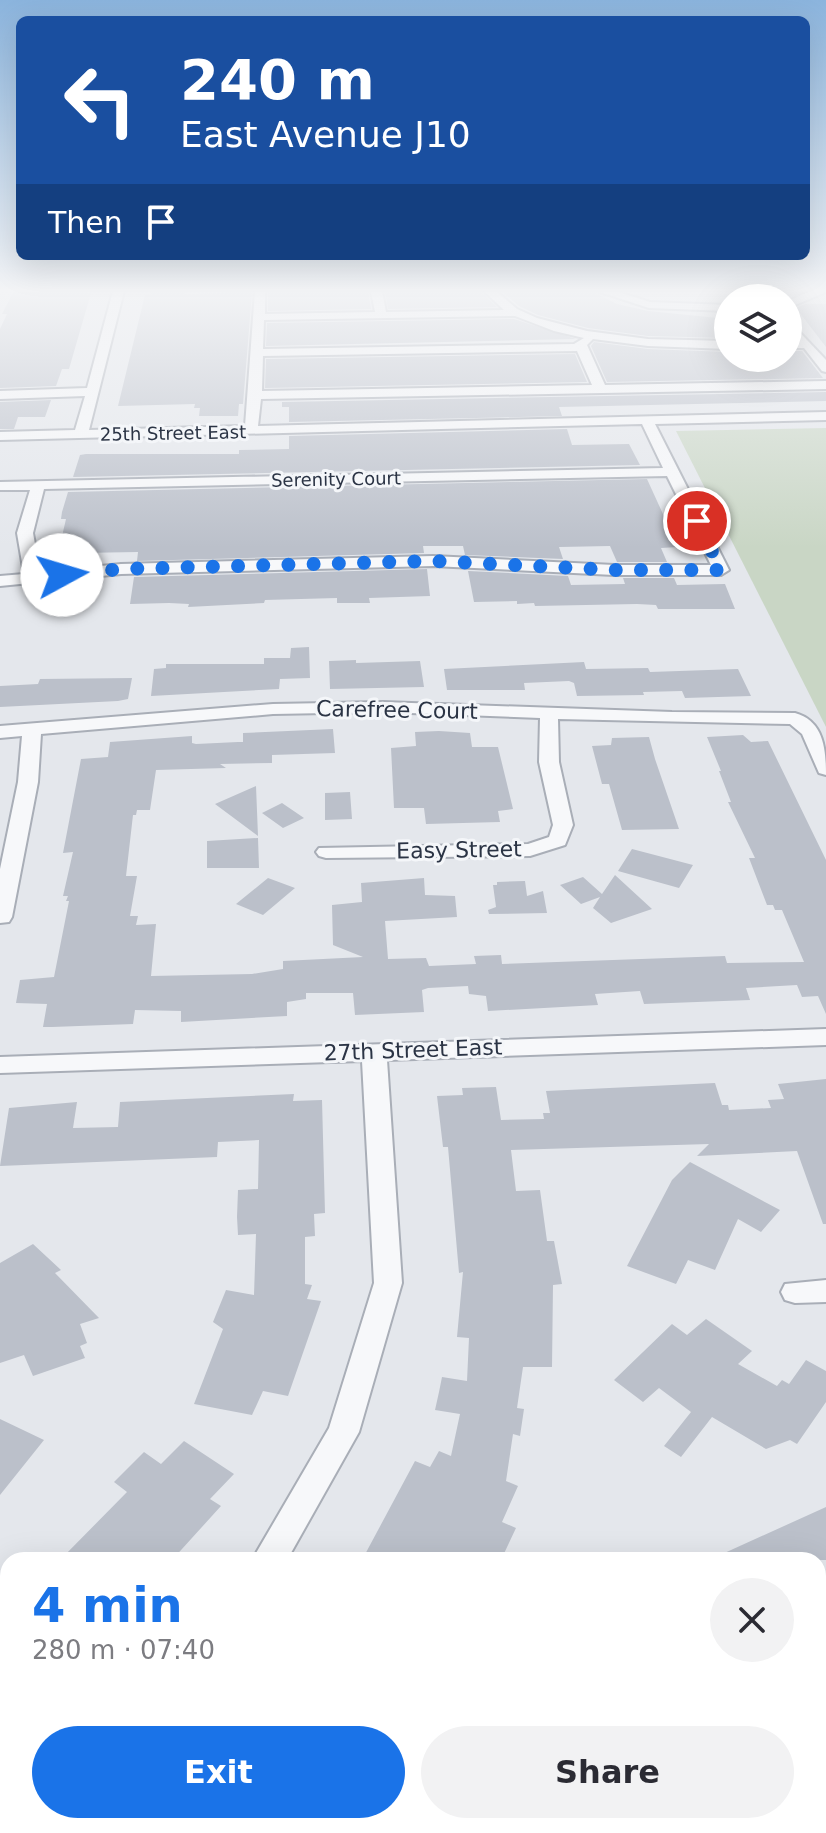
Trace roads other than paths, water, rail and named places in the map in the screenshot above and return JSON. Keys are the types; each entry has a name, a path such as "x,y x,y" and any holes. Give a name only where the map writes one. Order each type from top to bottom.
{"street":[{"path":"81,434 94,377"},
{"path":"250,431 254,417 255,377"},
{"path":"594,377 600,389"},
{"path":"254,395 826,385"},
{"path":"0,395 90,392"},
{"name":"25th Street East","path":"0,436 826,416"},
{"path":"0,581 121,569 433,561 614,570 721,570 647,421"},
{"name":"Serenity Court","path":"0,486 672,472"},
{"path":"33,578 25,533 38,485"},
{"name":"Carefree Court","path":"0,732 273,709 383,707 795,719 810,732 826,769"},
{"name":"Easy Street","path":"326,852 530,850 558,841 563,825 549,762 549,714"},
{"path":"1,917 28,782 32,730"},
{"name":"27th Street East","path":"0,1065 826,1037"},
{"path":"274,1552 343,1432 388,1283 374,1051"},
{"path":"795,1292 826,1291"}]}
